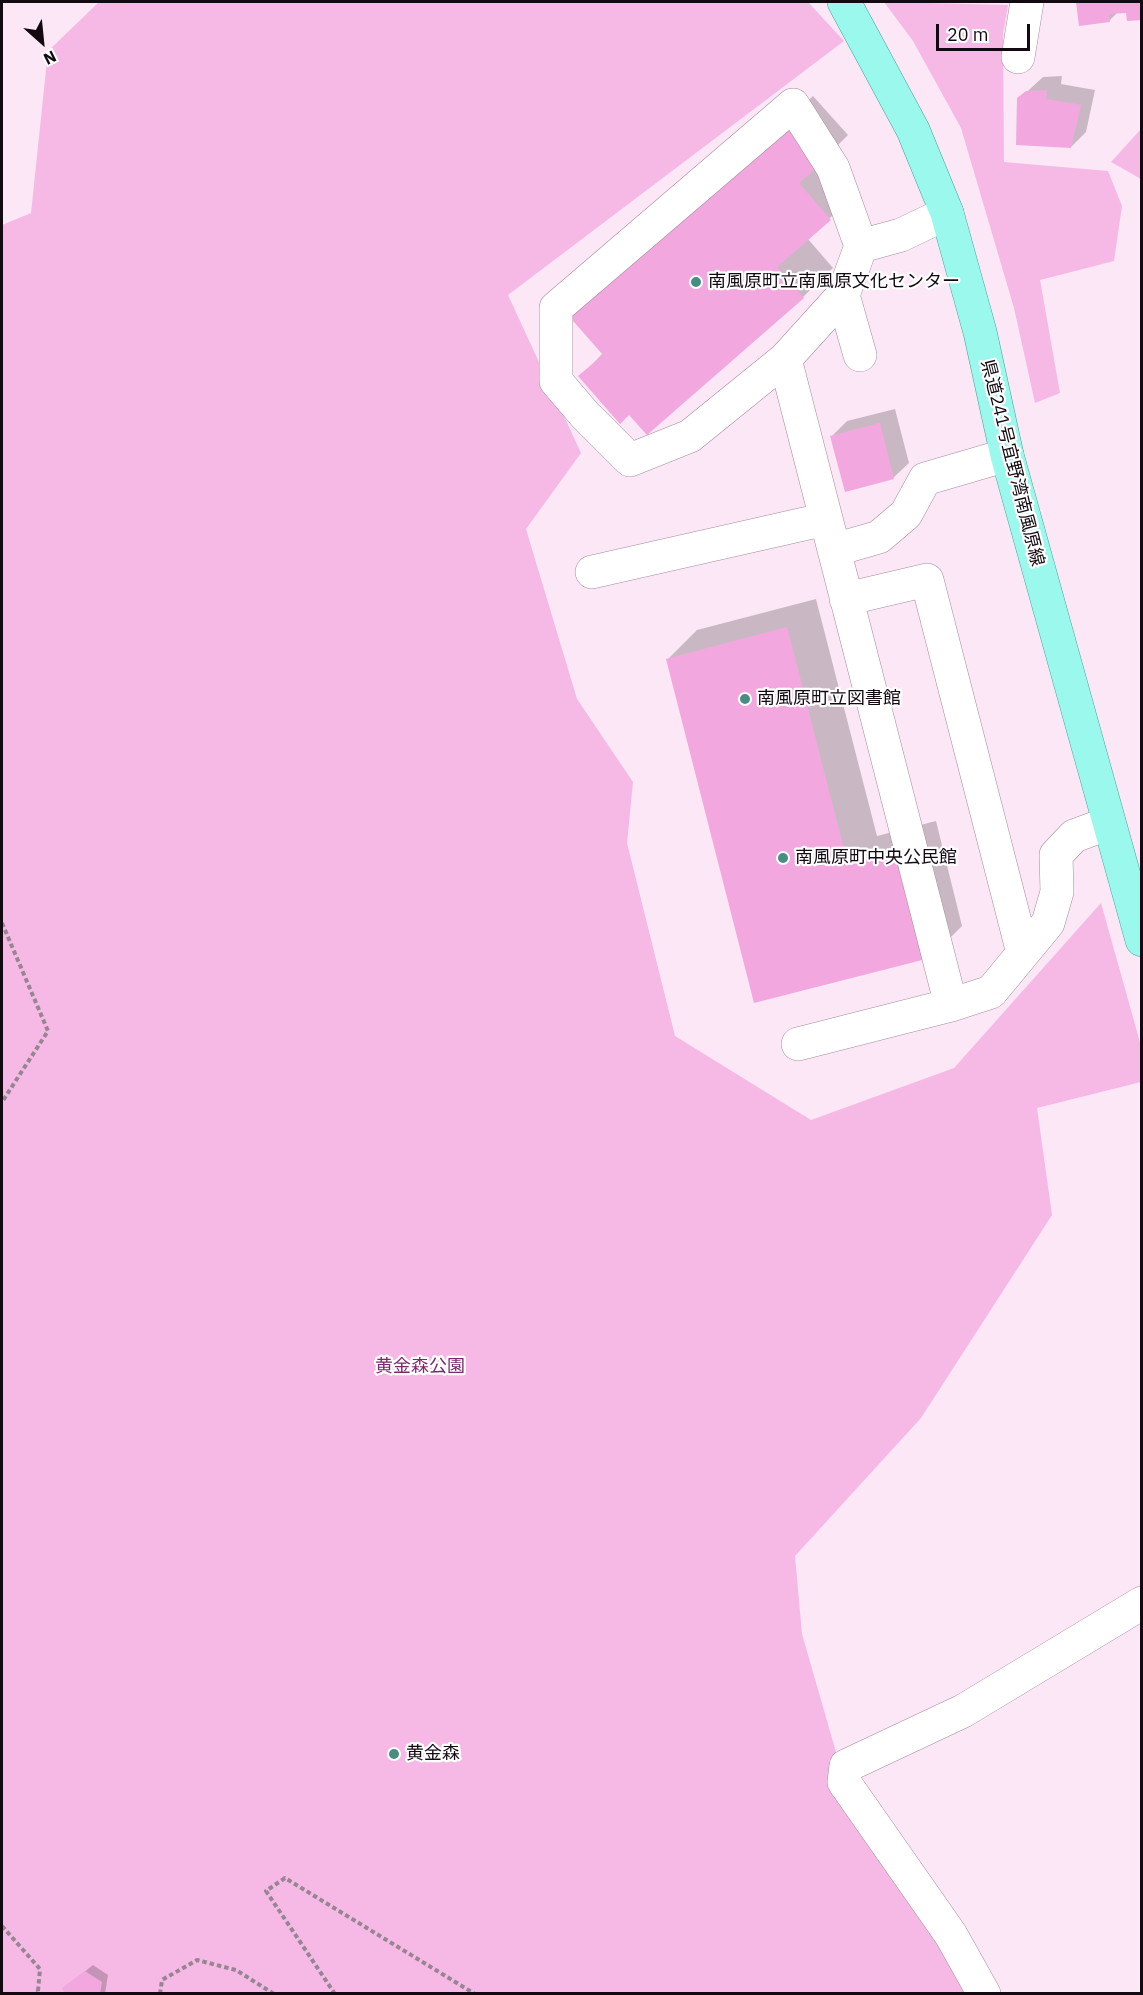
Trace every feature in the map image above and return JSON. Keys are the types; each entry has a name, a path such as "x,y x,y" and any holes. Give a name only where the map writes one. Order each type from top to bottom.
{"main road":[{"name":"県道241号宜野湾南風原線","path":"844,2 913,130 947,213 980,332 1007,455 1142,940"}],"street":[{"path":"1018,57 1027,2"},
{"path":"793,105 833,168 861,246 843,295 785,359 690,436 630,460 585,415 556,381 556,308 793,105"},
{"path":"861,246 901,235 947,213"},
{"path":"843,295 860,355"},
{"path":"785,359 951,1005"},
{"path":"834,550 879,537 906,514 925,478 1007,455"},
{"path":"592,572 826,519"},
{"path":"846,599 927,580 1023,954"},
{"path":"798,1044 951,1005 991,992 1048,922 1057,892 1056,855 1074,836 1109,823"},
{"path":"984,1994 951,1935 844,1782 846,1766 963,1711 1142,1603"}],"path":[{"path":"2,923 48,1030 2,1102"},
{"path":"335,1994 266,1891 285,1878 475,1994"},
{"path":"2,1926 40,1969 38,1991 40,1994"},
{"path":"160,1994 162,1980 197,1960 236,1970 274,1994"}],"green space":[{"name":"黄金森公園","path":"99,2 808,2 844,41 508,295 581,453 526,529 577,699 633,782 627,843 675,1036 811,1120 954,1068 1101,903 1141,1046 1141,1082 1037,1108 1052,1215 921,1418 795,1556 802,1634 855,1818 979,1993 2,1994 2,225 31,213 48,51"},
{"path":"884,2 1008,5 1003,34 1004,162 1108,171 1122,206 1114,261 1040,280 1060,393 1035,403 1014,308 961,128 913,41"},
{"path":"1141,129 1141,179 1111,162"}],"building":[{"path":"1076,2 1141,2 1142,20 1127,21 1126,13 1109,14 1110,22 1079,26"},
{"path":"1047,90 1046,99 1081,105 1071,148 1016,145 1017,98 1026,91"},
{"name":"南風原町立南風原文化センター","path":"783,124 820,165 799,183 831,220 777,267 804,298 647,435 629,415 620,424 578,376 603,355 566,313"},
{"path":"880,423 894,479 845,492 830,436"},
{"path":"787,627 848,865 906,849 934,957 754,1003 666,659"},
{"path":"85,1971 102,1982 100,1994 65,1994 62,1988"}],"place":[{"name":"南風原町立南風原文化センター","path":"696,282"},
{"name":"南風原町立図書館","path":"745,699"},
{"name":"南風原町中央公民館","path":"783,858"},
{"name":"黄金森","path":"394,1754"}]}
